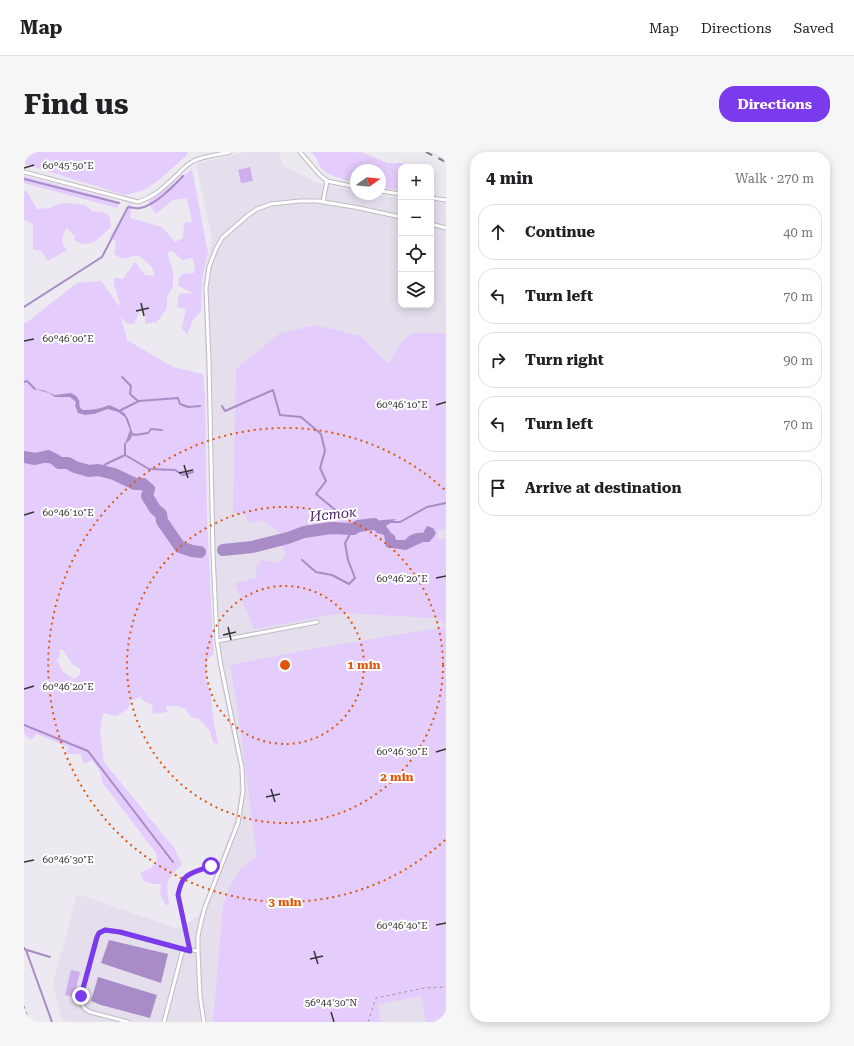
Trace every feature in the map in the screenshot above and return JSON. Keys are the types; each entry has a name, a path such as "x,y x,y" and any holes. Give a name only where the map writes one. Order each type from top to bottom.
{"lane":[{"path":"24,172 138,202 148,199 159,192 192,162 230,152"},
{"path":"300,152 326,181 350,186"},
{"path":"323,202 326,181"},
{"path":"386,192 398,194"},
{"path":"434,198 446,200"},
{"path":"204,1022 200,996 198,951 200,922 238,823 243,791 242,768 217,640 213,553 206,288 209,267 222,238 247,216 271,204 300,201 323,202 398,216"},
{"path":"434,225 446,228"},
{"path":"217,640 317,622"},
{"path":"128,1022 90,1012 85,1009 81,1003 88,969 99,933 105,930 120,932 190,951 198,951"},
{"path":"164,1022 183,949"}],"path":[{"path":"190,951 178,895 179,886 187,875 211,866"},
{"path":"368,1022 376,998 424,988 446,987"},
{"path":"24,1006 30,1022"}],"shaded area":[{"path":"24,152 188,152 186,156 160,179 144,190 125,195 24,164"},
{"path":"246,152 279,152 283,166 317,183 350,190 350,200 386,200 386,196 398,198 398,308 434,308 434,201 446,203 446,1022 66,1022 62,1018 53,984 77,894 179,929 198,916 233,825 237,809 239,769 216,655 212,585 203,280 212,239 196,164"},
{"path":"311,152 361,152 388,163 405,164 398,164 398,190 386,189 386,164 350,164 350,181 339,178 323,170"},
{"path":"192,169 208,253 202,279 201,311 193,320 187,335 182,328 186,309 177,307 179,294 194,293 178,286 179,279 182,274 194,273 195,266 192,258 182,260 173,251 167,252 173,272 173,287 167,296 167,308 157,322 145,324 145,314 140,311 134,324 127,324 121,316 127,340 173,367 203,374 205,396 207,515 214,654 207,659 206,680 211,695 212,711 218,745 213,742 210,731 199,719 190,716 185,708 166,706 168,712 153,714 152,705 145,702 140,697 130,701 128,709 116,716 103,713 100,731 104,762 175,849 182,865 169,878 167,887 169,905 166,905 160,894 161,884 152,884 144,881 140,873 150,869 157,862 156,853 102,782 101,773 92,760 84,764 81,754 67,754 67,749 70,748 37,734 31,740 24,734 24,322 26,323 77,283 101,281 119,306 120,304 114,284 114,278 123,279 135,262 145,275 154,276 153,269 138,255 122,259 114,254 116,242 110,237 129,204 132,206 130,218 162,227 175,242 183,238 184,223 192,222 187,198 173,200 156,214 148,202","holes":["37,389 43,390 55,395 66,394 79,400 80,408 83,410 96,409 109,405 128,416 133,434 126,443 130,430 125,417 118,412 108,409 94,414 85,415 78,413 75,406 77,402 70,397 55,397 49,393","59,650 63,650 72,664 80,669 80,674 74,679 63,672 57,661 60,656"]},
{"path":"24,176 119,202 117,208 24,183"},
{"path":"26,190 37,209 49,208 58,204 66,203 85,205 92,211 103,212 110,216 111,227 99,238 85,244 74,240 75,236 66,228 62,240 67,250 48,261 40,250 33,250 33,224 24,220 24,192"},
{"path":"315,325 361,336 388,364 403,340 413,333 446,333 446,528 437,531 438,539 446,539 446,625 436,618 342,613 254,629 235,583 257,578 256,567 262,560 280,563 286,555 281,544 271,549 261,547 264,541 275,543 280,533 262,520 250,523 245,514 233,513 236,369 279,334"},
{"path":"35,389 43,390 55,395 71,393 79,400 80,408 83,410 96,409 109,405 116,408 126,415 133,434 130,440 125,444 130,430 125,417 118,412 108,409 94,414 85,415 78,413 75,406 76,402 70,397 55,397 49,393"},
{"path":"396,519 386,526 395,536 396,540 405,540 413,534 423,533 427,526 433,528 436,533 429,542 423,542 406,550 386,547 384,535 377,533 372,528 358,526 372,521"},
{"path":"446,627 446,1022 426,1022 421,996 378,1004 381,1022 213,1022 223,906 230,885 241,869 257,856 237,704 230,665 312,649"},
{"path":"109,940 168,954 161,983 101,963"},
{"path":"98,977 157,995 150,1018 91,1001"}],"building":[{"path":"250,167 253,181 241,183 238,170"},
{"path":"71,970 80,972 74,997 65,995"}],"waterway":[{"path":"24,307 102,257 128,207 139,208 151,204 169,190 183,176"},
{"path":"24,179 119,203"},
{"path":"122,377 131,386 130,394 138,401"},
{"path":"24,382 27,381 35,389"},
{"path":"222,406 225,411 273,390 280,415 301,417 321,434 325,451 320,468 326,481 316,494 339,513"},
{"path":"121,410 139,401 178,398 180,404 188,407 200,406"},
{"path":"133,434 148,433 151,429 162,430"},
{"path":"98,470 106,464 125,455 125,444"},
{"path":"125,455 149,469 175,470 183,475 193,472"},
{"name":"Исток","path":"24,457 35,459 48,456 59,463 68,463 75,467 89,471 98,470 114,474 135,484 143,484 149,489 147,496 155,509 161,514 162,521 180,547 200,552"},
{"path":"389,522 400,522 427,507 446,503"},
{"name":"Исток","path":"223,550 252,547 288,538 304,532 331,528 353,529 358,526 374,524"},
{"path":"302,560 316,572 332,575 349,584 355,578 348,560 345,543 353,529"},
{"path":"24,725 88,751 173,862"},
{"path":"24,948 52,1022"},
{"path":"27,950 50,957"}],"railway":[{"path":"426,152 446,162"}],"route":[{"path":"81,996 97,937 102,931 120,932 190,951 178,895 179,886 187,875 211,866"}]}
